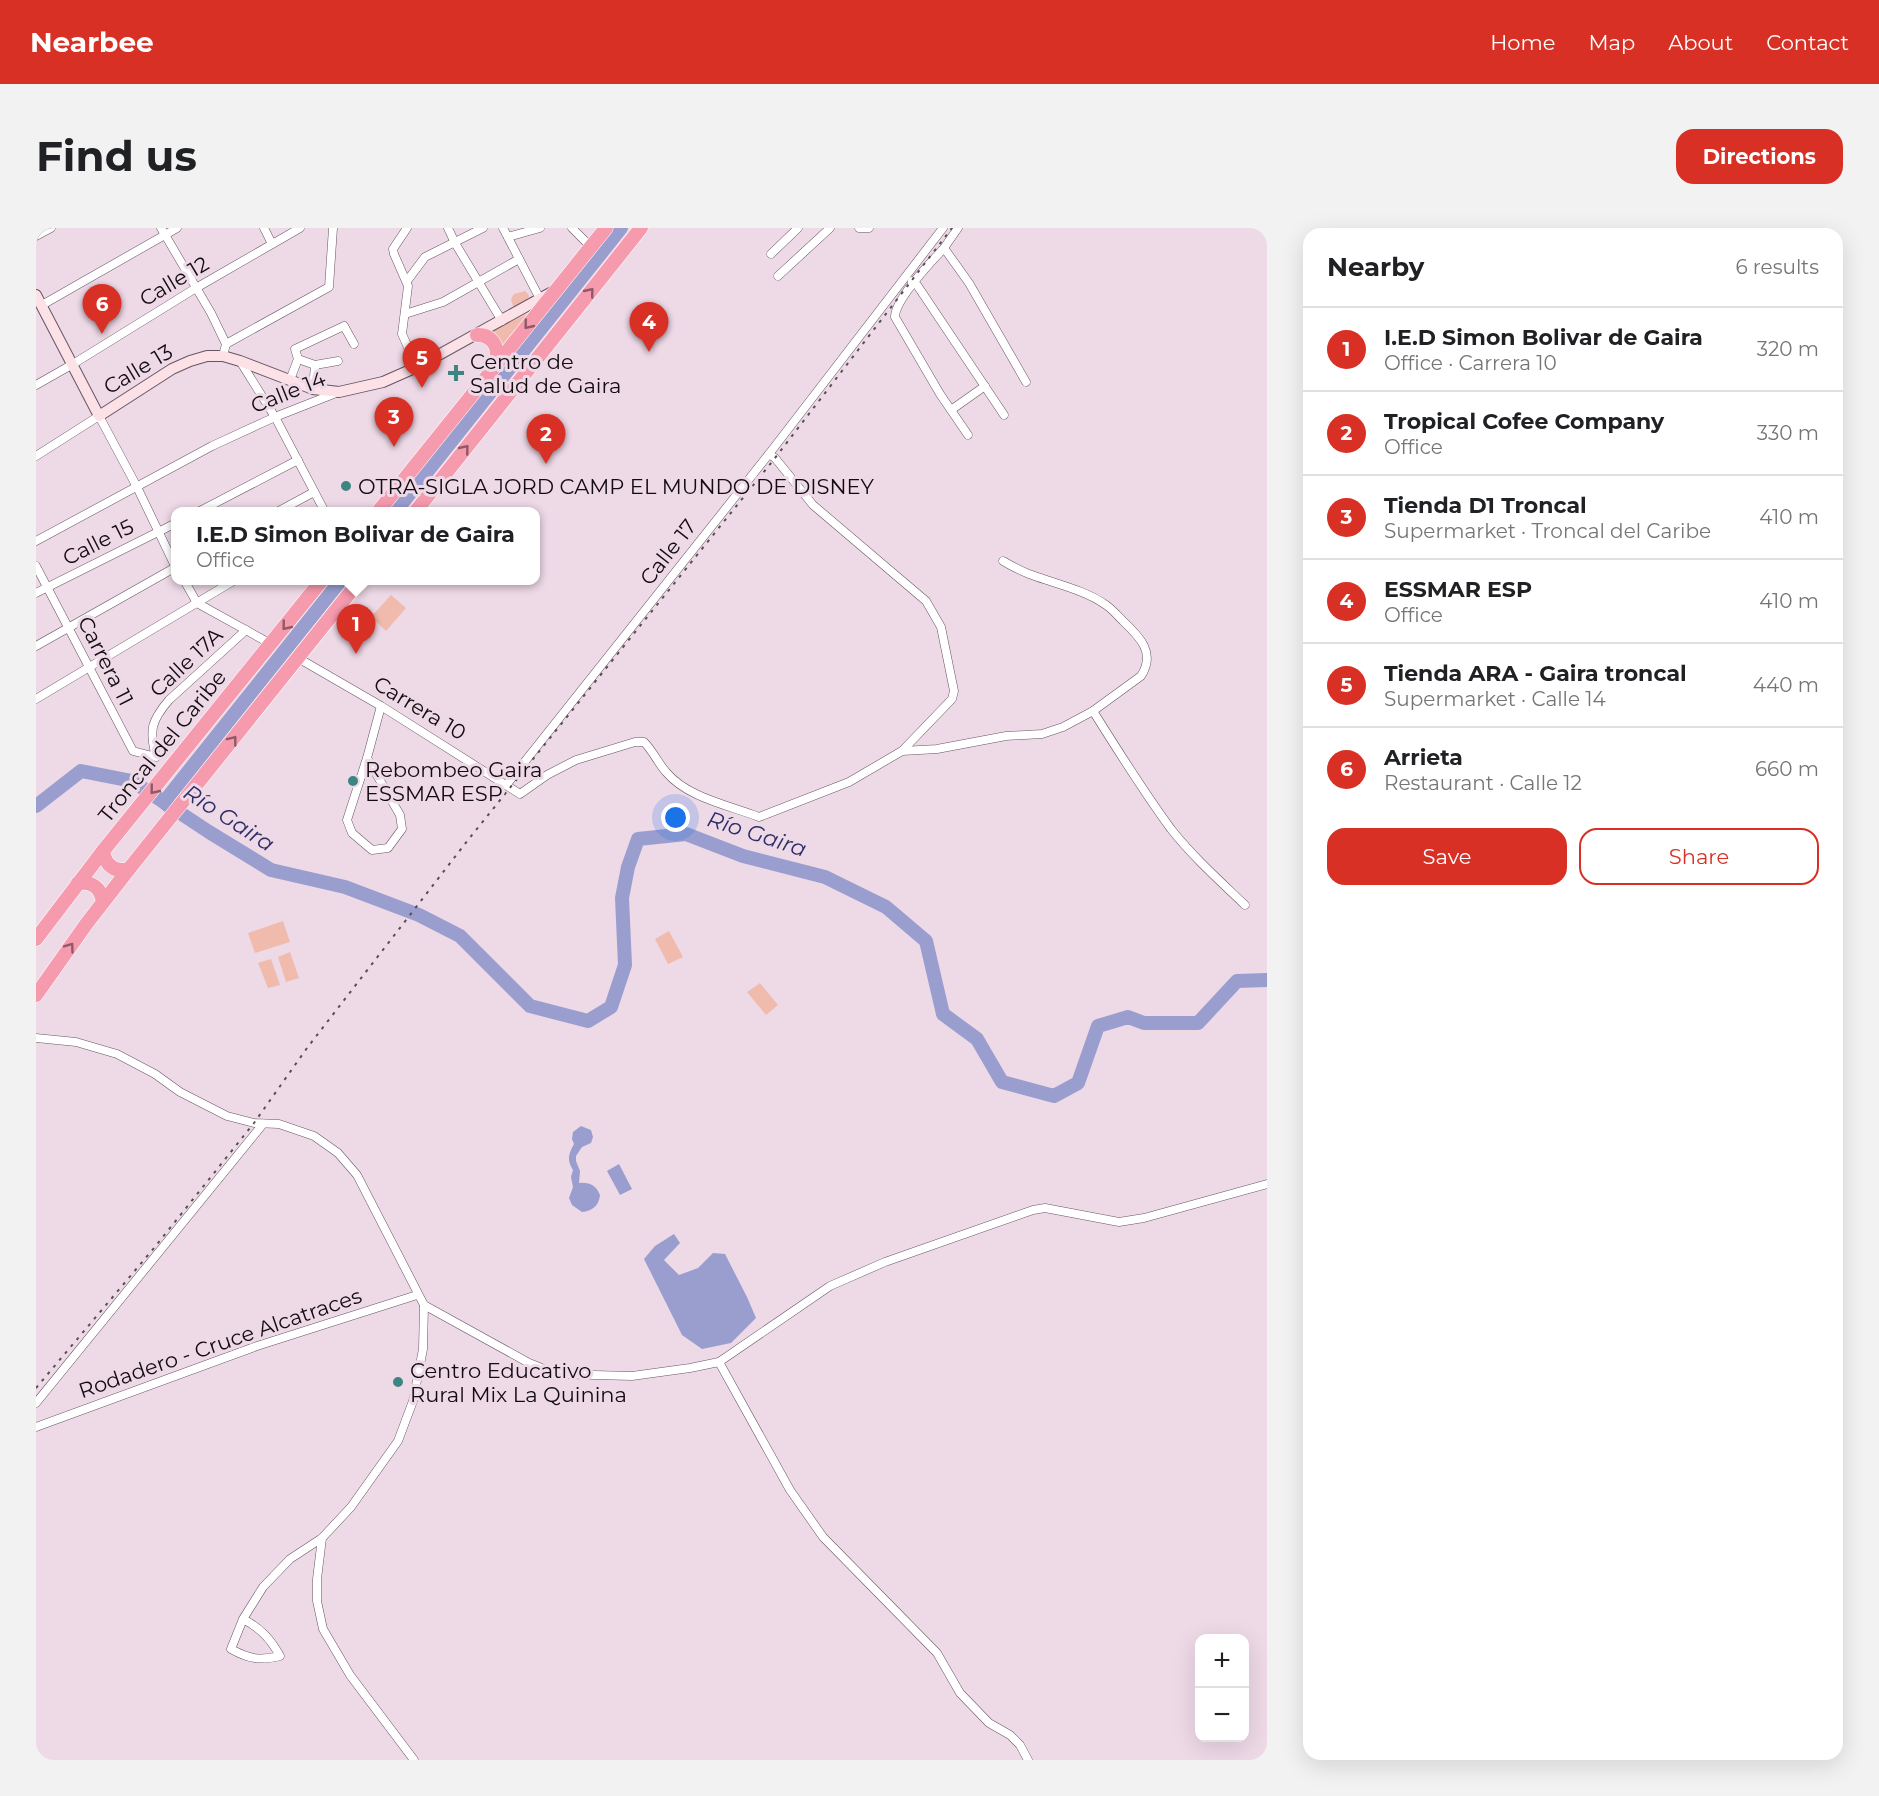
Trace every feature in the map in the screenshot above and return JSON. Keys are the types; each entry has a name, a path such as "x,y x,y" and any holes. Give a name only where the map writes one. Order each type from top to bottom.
{"highway":[{"path":"382,507 606,228"},
{"path":"419,507 641,228"},
{"path":"477,335 488,337 495,345 497,356 494,367"},
{"name":"Troncal del Caribe","path":"38,935 318,585"},
{"path":"36,995 129,869 356,585"},
{"path":"103,851 106,861 113,868 129,869"},
{"path":"78,884 88,883 97,888 104,902"}],"main road":[{"name":"Calle 14","path":"339,392 382,382 417,367 557,289"},
{"path":"38,298 99,416"},
{"name":"Calle 13","path":"99,416 172,369 207,356 223,356 313,389 339,392"}],"street":[{"path":"36,236 51,228"},
{"path":"38,298 163,232 177,228"},
{"path":"264,228 272,244"},
{"name":"Calle 12","path":"36,385 300,228"},
{"path":"226,344 329,287 333,228"},
{"path":"407,228 393,249 393,254 407,280 408,299 402,334 417,367"},
{"path":"448,228 502,321"},
{"path":"407,280 424,257 483,228"},
{"path":"503,228 540,299"},
{"path":"508,237 540,228"},
{"path":"572,228 591,247"},
{"path":"771,254 798,228"},
{"path":"778,276 830,228"},
{"name":"Calle 17","path":"507,784 769,454 943,228"},
{"path":"958,228 915,283 897,309 895,317 968,435"},
{"path":"163,232 226,344 223,356"},
{"path":"944,248 969,283 1026,382"},
{"path":"405,314 443,303 519,259"},
{"path":"906,276 915,283 1004,415"},
{"path":"290,380 298,359 295,349 344,326 354,344"},
{"path":"298,359 315,365 338,361"},
{"path":"240,361 275,417 322,507"},
{"path":"313,389 315,365"},
{"path":"951,410 985,386"},
{"name":"Calle 14","path":"36,541 212,446 275,417 339,392"},
{"path":"99,416 171,557"},
{"name":"Calle 13","path":"36,456 99,416"},
{"path":"769,454 775,458 813,505 926,600 941,627 954,691 952,699 902,751"},
{"path":"208,507 298,460"},
{"path":"287,507 314,492"},
{"name":"Calle 15","path":"36,593 171,526"},
{"path":"902,751 937,749 1006,736 1042,734 1064,727 1093,711 1141,676 1144,671 1148,654 1144,643 1140,636 1107,605 1078,591 1029,574 1003,561"},
{"name":"Carrera 11","path":"36,566 131,748 133,751 156,757"},
{"path":"36,646 171,571"},
{"path":"187,585 197,603 271,644"},
{"path":"36,699 227,585"},
{"name":"Calle 17A","path":"156,757 153,745 153,721 159,711 246,630"},
{"name":"Carrera 10","path":"298,658 381,706 520,794 547,775 576,760 635,742 644,742 666,772 687,791 759,817 849,782 902,751"},
{"path":"367,758 400,815 402,829 388,848 372,850 352,833 347,820 381,706"},
{"path":"1093,711 1122,758 1172,830 1207,869 1245,905"},
{"path":"36,1038 76,1042 117,1054 155,1074 180,1092 227,1116 263,1124 279,1124 314,1136 338,1154 357,1175 424,1305 529,1363 556,1374 632,1376 719,1362 830,1286 885,1262 1033,1210 1046,1208 1119,1222 1144,1218 1267,1184"},
{"name":"Rodadero - Cruce Alcatraces","path":"36,1403 263,1124"},
{"name":"Rodadero - Cruce Alcatraces","path":"36,1427 257,1346 417,1295"},
{"path":"243,1619 258,1627 271,1640 280,1656 263,1660 246,1658 231,1649 243,1619 263,1587 290,1559 322,1538 351,1507 398,1441 413,1401 423,1349 424,1305"},
{"path":"719,1362 790,1490 823,1537 937,1653 960,1693 989,1723 1010,1735 1020,1745 1028,1760"},
{"path":"322,1538 317,1601 323,1629 350,1675 414,1760"}],"shaded area":[{"path":"525,291 529,295 528,300 513,306 511,299 514,294"},
{"path":"538,309 502,353 487,332"},
{"path":"391,595 406,608 386,631 371,617"},
{"path":"283,921 290,942 255,953 248,933"},
{"path":"669,931 683,957 668,964 655,939"},
{"path":"290,952 299,978 286,982 278,957"},
{"path":"271,959 280,985 268,988 258,963"},
{"path":"760,983 778,1005 766,1015 747,992"}],"water":[{"path":"581,1126 591,1130 593,1137 591,1143 582,1147 576,1156 580,1171 579,1183 592,1185 600,1195 594,1207 582,1212 572,1205 569,1198 573,1187 571,1177 573,1170 569,1157 574,1144 573,1132"},
{"path":"619,1164 632,1189 620,1195 607,1171"},
{"path":"674,1234 680,1243 664,1260 679,1275 698,1268 713,1253 725,1254 756,1318 731,1343 702,1349 682,1335 644,1259 655,1246"}],"waterway":[{"path":"399,507 621,228"},
{"path":"170,807 164,802 337,585"},
{"name":"Río Gaira","path":"36,806 81,771 132,781 271,870 345,887 419,915 460,936 530,1006 588,1021 611,1007 625,965 622,898 628,867 638,839 686,834 743,856 825,877 886,907 926,941 943,1014 977,1039 1002,1082 1054,1096 1078,1083 1098,1026 1128,1017 1144,1023 1198,1023 1237,981 1267,980"}],"railway":[{"path":"36,1388 154,1248 254,1123 307,1048 468,840 775,458 952,228"}],"place":[{"name":"Arrieta","path":"102,334"},
{"name":"ESSMAR ESP","path":"649,352"},
{"name":"Centro de Salud de Gaira","path":"456,373"},
{"name":"Tienda ARA - Gaira troncal","path":"422,388"},
{"name":"Tienda D1 Troncal","path":"394,447"},
{"name":"Tropical Cofee Company","path":"546,464"},
{"name":"OTRA-SIGLA JORD CAMP EL MUNDO DE DISNEY","path":"346,486"},
{"name":"I.E.D Simon Bolivar de Gaira","path":"356,654"},
{"name":"Rebombeo Gaira ESSMAR ESP","path":"353,781"},
{"name":"Centro Educativo Rural Mix La Quinina","path":"398,1382"}]}
